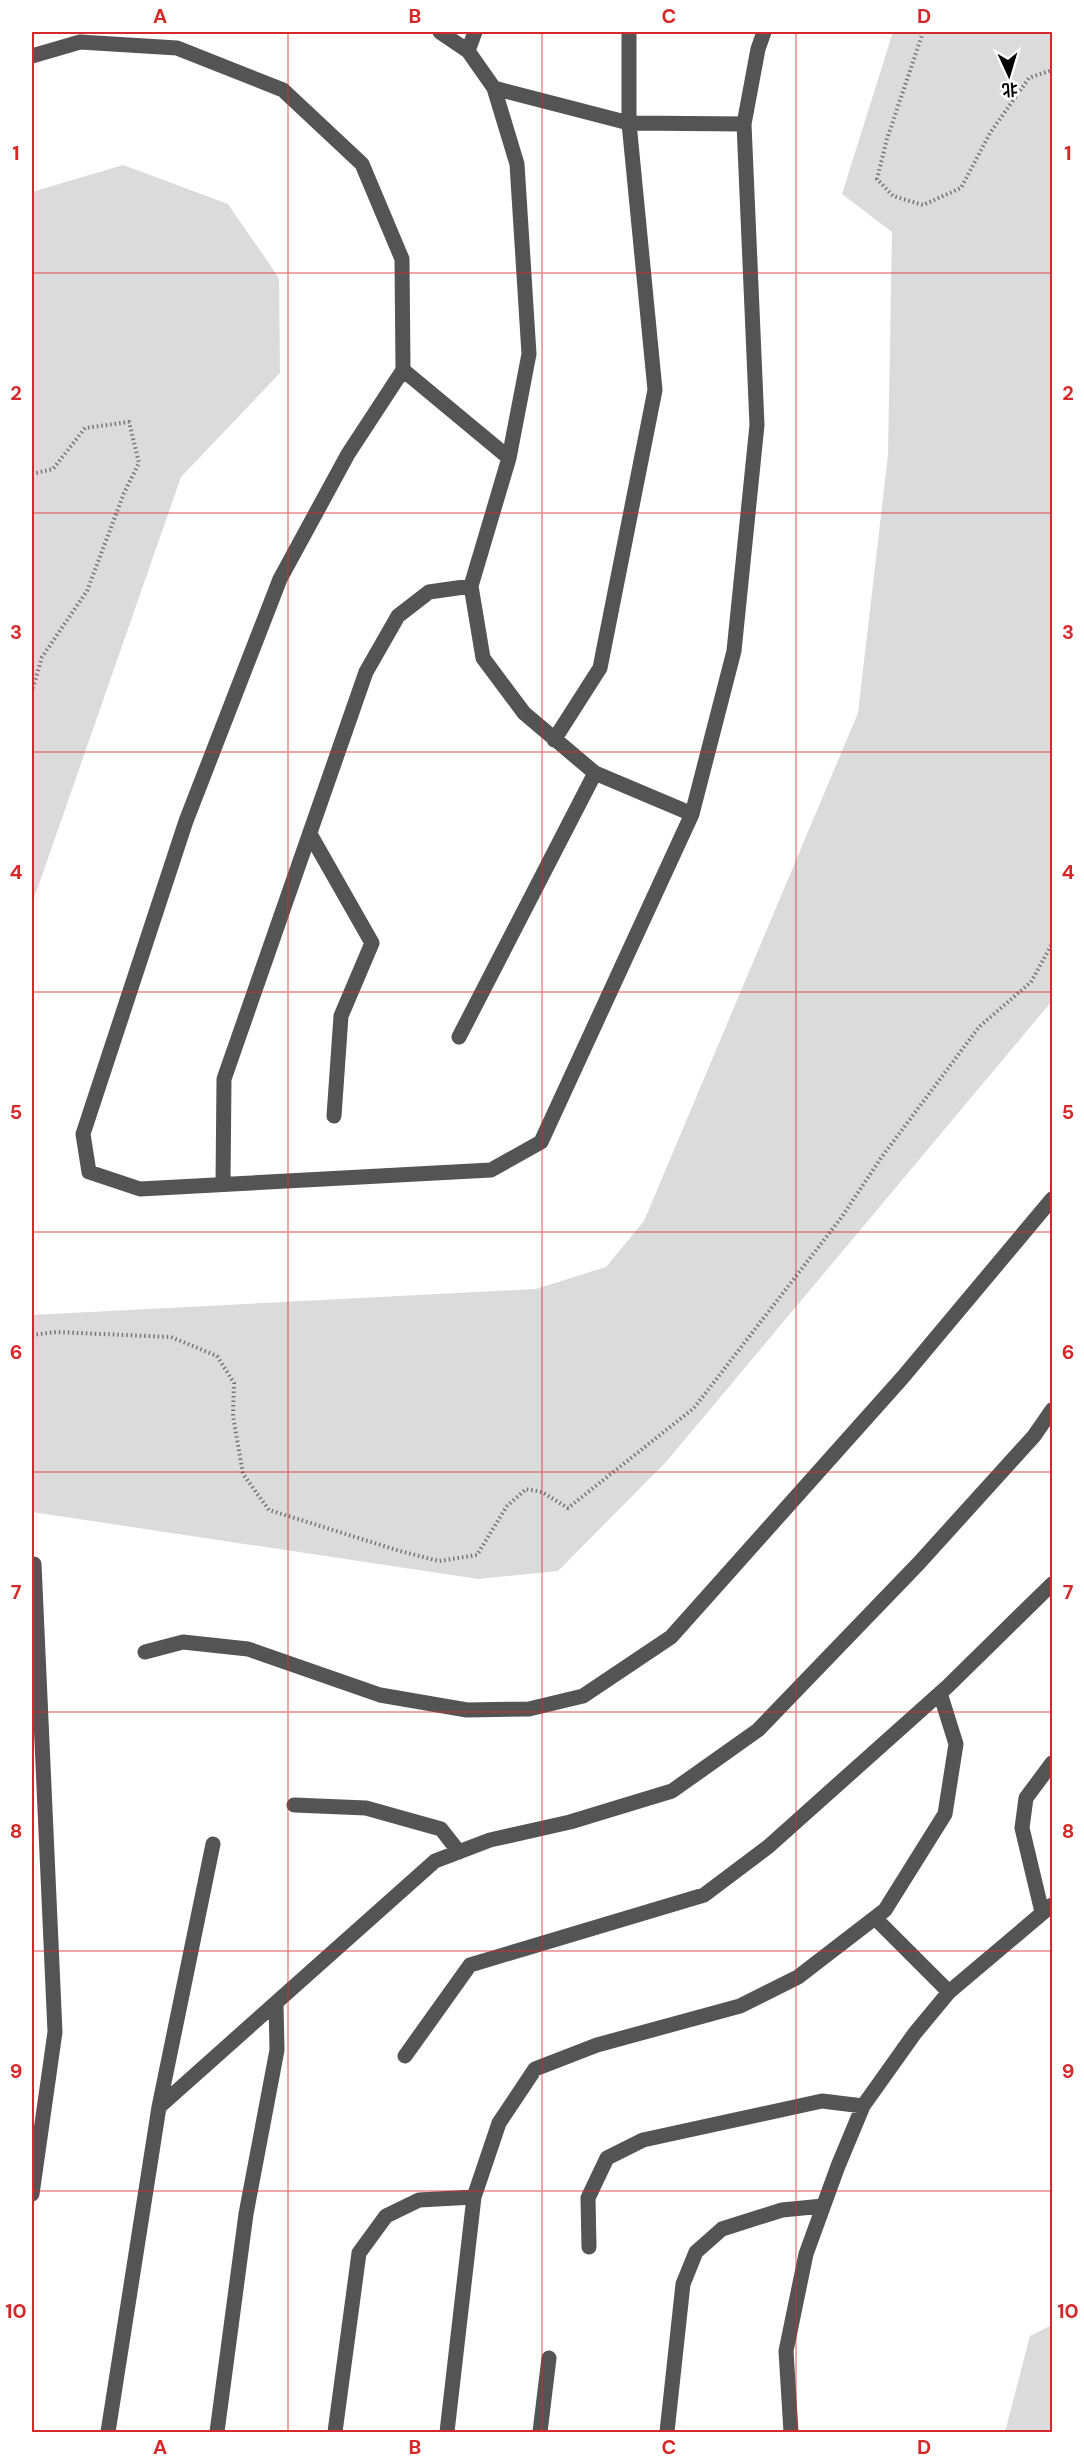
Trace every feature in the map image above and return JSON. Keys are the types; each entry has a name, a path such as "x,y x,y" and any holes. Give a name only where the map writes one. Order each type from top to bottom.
{"street":[{"path":"440,32 468,51 494,88 517,164 529,354 509,458 471,586 483,658 524,713 595,773 692,814"},
{"path":"468,51 475,32"},
{"path":"554,740 600,668 655,390 629,123 629,32"},
{"path":"32,56 80,37 177,48 283,90 362,164 402,259 403,370 348,454 280,579 186,821 83,1134 89,1172 140,1189 491,1170 541,1142 692,814 734,651 757,425 744,124 758,49 764,32"},
{"path":"494,88 629,123 744,124"},
{"path":"403,370 509,458"},
{"path":"223,1184 224,1079 366,672 398,616 429,592 471,586"},
{"path":"459,1037 595,773"},
{"path":"310,834 372,943 341,1016 334,1116"},
{"path":"145,1652 183,1642 248,1650 380,1695 467,1710 529,1708 583,1696 671,1637 903,1377 1053,1199"},
{"path":"159,2107 435,1861 490,1840 570,1822 672,1791 758,1730 919,1563 1034,1436 1053,1410"},
{"path":"32,2194 55,2032 34,1564"},
{"path":"405,2055 470,1965 704,1895 769,1846 940,1693 1053,1584"},
{"path":"447,2433 474,2197 499,2123 535,2069 597,2045 740,2006 798,1977 885,1910 945,1814 956,1744 940,1693"},
{"path":"790,2433 786,2351 806,2254 863,2106 915,2033 949,1992 1047,1909 1022,1828 1026,1798 1053,1763"},
{"path":"294,1805 366,1808 441,1829 459,1852"},
{"path":"108,2433 159,2107 213,1844"},
{"path":"875,1918 949,1992"},
{"path":"217,2433 246,2214 277,2050 276,2003"},
{"path":"589,2247 588,2198 608,2158 643,2140 822,2101 863,2106"},
{"path":"335,2433 359,2253 386,2216 419,2200 474,2197"},
{"path":"667,2433 683,2284 696,2252 722,2229 782,2210 824,2206"},
{"path":"540,2433 549,2358"}],"path":[{"path":"923,32 887,139 878,179 893,196 923,205 961,188 990,133 1029,78 1053,70"},
{"path":"32,474 53,469 85,428 129,422 138,463 124,493 87,591 42,657 32,691"},
{"path":"32,1335 56,1332 171,1337 217,1356 234,1383 233,1416 243,1474 269,1510 439,1561 477,1555 507,1506 526,1489 542,1492 568,1508 694,1408 841,1218 882,1158 979,1027 1031,982 1053,944"}],"shaded area":[{"path":"893,32 1052,32 1052,1001 666,1462 558,1571 478,1579 32,1512 32,1315 536,1289 606,1267 644,1221 858,713 888,455 892,232 842,194"},
{"path":"123,165 228,204 279,278 280,373 181,477 32,904 32,192"},
{"path":"1052,2325 1052,2432 1005,2432 1030,2336"}]}
